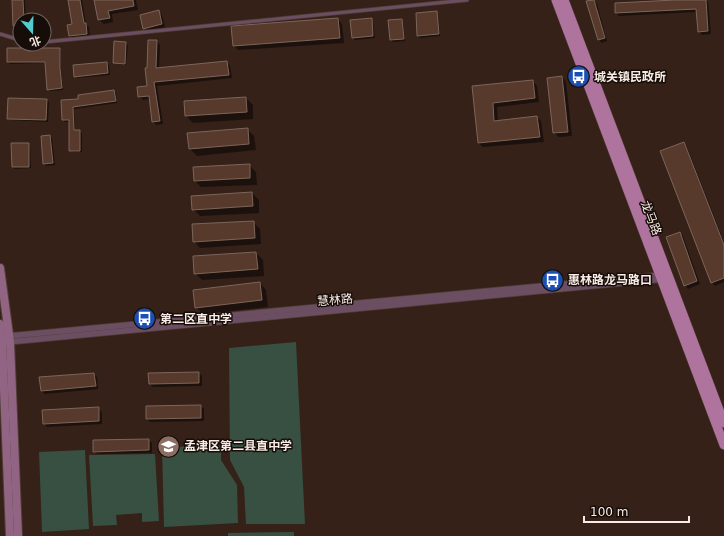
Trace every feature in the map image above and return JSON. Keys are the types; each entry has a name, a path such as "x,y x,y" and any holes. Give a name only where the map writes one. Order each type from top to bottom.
{"main road":[{"name":"龙马路","path":"556,0 664,276 724,422"},
{"name":"龙马路","path":"564,0 724,445"}],"street":[{"path":"0,268 18,536"},
{"name":"慧林路","path":"5,340 664,276"},
{"path":"0,324 5,340 10,536"}],"lane":[{"path":"52,41 467,0"},
{"path":"0,34 12,38"}],"green space":[{"path":"296,342 305,524 246,524 244,487 230,460 229,348"},
{"path":"221,446 221,460 237,485 238,523 164,527 162,447"},
{"path":"85,450 89,529 42,532 39,452"},
{"path":"155,454 159,521 142,522 142,513 116,515 117,525 93,526 89,455"},
{"path":"294,532 294,536 228,536 228,533"}],"building":[{"path":"12,0 23,0 24,12 12,12"},
{"path":"68,0 80,0 84,23 86,23 87,34 69,36 67,25 72,24"},
{"path":"94,0 133,0 134,6 108,11 110,18 98,20"},
{"path":"594,0 605,38 598,40 586,1"},
{"path":"706,0 708,31 698,32 696,9 615,13 615,3"},
{"path":"159,10 162,24 143,29 140,15"},
{"path":"437,11 439,34 417,36 416,13"},
{"path":"338,18 340,38 233,46 231,26"},
{"path":"372,18 373,36 352,38 350,20"},
{"path":"402,19 404,39 390,40 388,20"},
{"path":"148,40 157,40 156,68 227,61 229,75 154,82 160,121 152,122 149,96 138,97 137,87 147,86 145,68 147,68"},
{"path":"114,41 126,42 125,64 113,63"},
{"path":"7,48 12,48 12,52 52,52 52,48 60,48 62,88 47,90 45,62 7,62"},
{"path":"107,62 108,73 74,77 73,65"},
{"path":"562,76 568,132 553,133 547,78"},
{"path":"533,80 535,98 493,103 494,121 537,116 540,137 478,143 472,86"},
{"path":"114,90 116,101 73,107 74,130 80,130 80,151 69,151 69,120 62,120 61,100 78,99 78,95"},
{"path":"246,97 247,112 185,116 184,101"},
{"path":"8,98 47,99 46,120 7,119"},
{"path":"248,128 249,144 189,149 187,133"},
{"path":"50,135 53,163 43,164 41,136"},
{"path":"684,142 724,245 724,278 711,283 660,151"},
{"path":"11,143 29,143 29,167 12,167"},
{"path":"250,164 250,178 194,181 193,167"},
{"path":"252,192 253,206 192,210 191,196"},
{"path":"254,221 255,238 193,242 192,224"},
{"path":"680,232 697,281 684,286 666,237"},
{"path":"256,252 258,269 194,274 193,256"},
{"path":"260,282 262,300 195,308 193,290"},
{"path":"199,372 199,383 149,384 148,373"},
{"path":"94,373 96,386 41,391 39,377"},
{"path":"201,405 201,418 146,419 146,406"},
{"path":"99,407 99,421 43,424 42,410"},
{"path":"149,439 149,450 93,452 93,440"}],"place":[{"name":"城关镇民政所","path":"579,77"},
{"name":"惠林路龙马路口","path":"553,280"},
{"name":"第二区直中学","path":"145,319"},
{"name":"孟津区第二县直中学","path":"169,446"}]}
